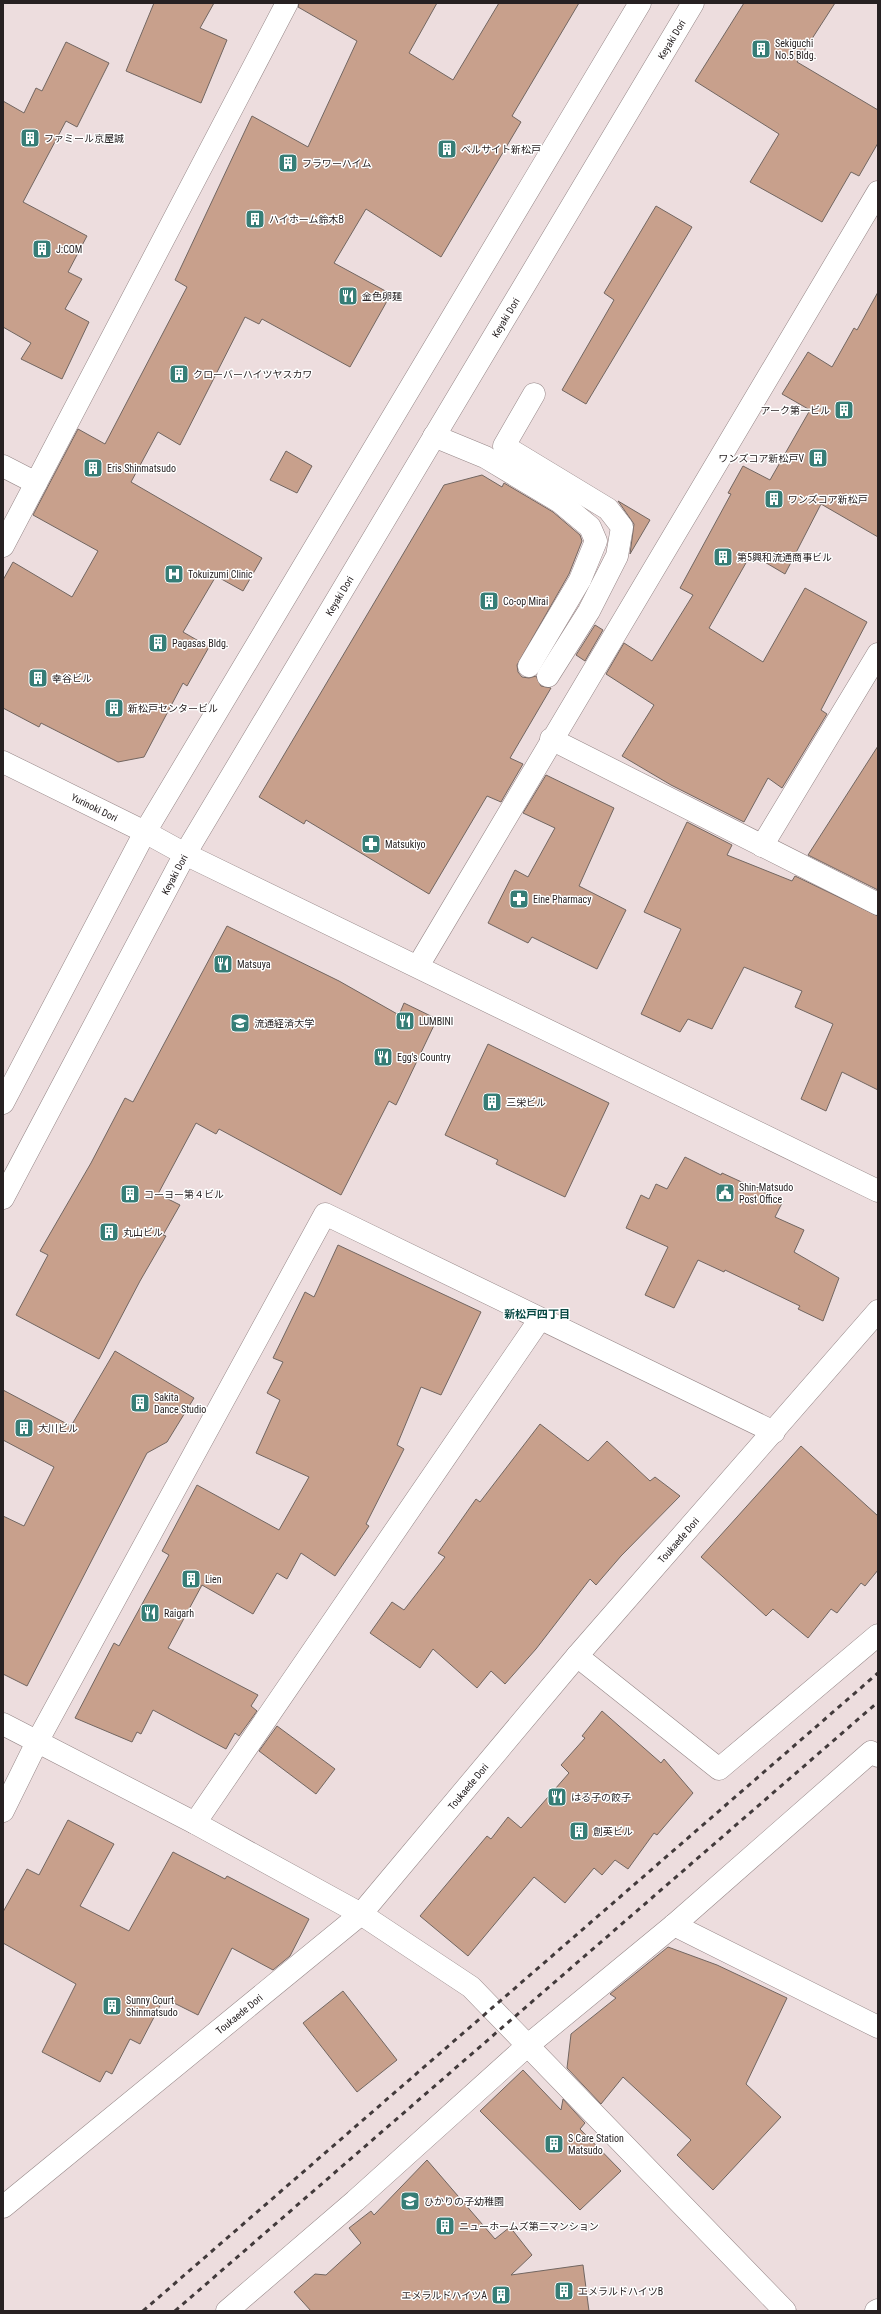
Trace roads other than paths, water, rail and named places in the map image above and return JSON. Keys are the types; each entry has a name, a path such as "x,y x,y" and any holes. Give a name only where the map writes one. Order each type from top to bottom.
{"street":[{"path":"3,546 287,3"},
{"path":"3,1103 145,832 640,3"},
{"name":"Keyaki Dori","path":"3,1198 185,854 693,3"},
{"path":"418,966 551,739 878,192"},
{"path":"434,436 484,457 560,502 590,527 596,541 580,580 538,671 589,611 617,556 622,527 608,509 504,446 534,394"},
{"path":"3,466 36,483"},
{"path":"762,846 878,654"},
{"path":"551,739 878,904"},
{"name":"Yurinoki Dori","path":"3,762 145,832 185,854 878,1191"},
{"path":"3,1812 36,1742 325,1214 774,1432"},
{"name":"Toukaede Dori","path":"3,2207 360,1914 576,1656 774,1432 878,1311"},
{"path":"195,1823 540,1319"},
{"path":"576,1656 720,1769 878,1635"},
{"path":"3,1724 195,1823 360,1914 472,1987 527,2046 785,2311"},
{"path":"227,2311 355,2201 527,2046 674,1925 876,1751"},
{"path":"674,1925 878,2027"}],"railway":[{"path":"143,2311 878,1673"},
{"path":"175,2311 878,1702"}],"place":[{"name":"Sekiguchi No.5 Bldg.","path":"761,49"},
{"name":"ファミール京屋誠","path":"30,138"},
{"name":"ベルサイト新松戸","path":"447,149"},
{"name":"フラワーハイム","path":"288,163"},
{"name":"ハイホーム鈴木B","path":"255,219"},
{"name":"J:COM","path":"42,249"},
{"name":"金色卵麺","path":"348,296"},
{"name":"クローバーハイツヤスカワ","path":"179,374"},
{"name":"アーク第一ビル","path":"844,410"},
{"name":"ワンズコア新松戸V","path":"818,458"},
{"name":"Eris Shinmatsudo","path":"93,468"},
{"name":"ワンズコア新松戸","path":"774,499"},
{"name":"第5興和流通商事ビル","path":"723,557"},
{"name":"Tokuizumi Clinic","path":"174,574"},
{"name":"Co-op Mirai","path":"489,601"},
{"name":"Pagasas Bldg.","path":"158,643"},
{"name":"幸谷ビル","path":"38,678"},
{"name":"新松戸センタービル","path":"114,708"},
{"name":"Matsukiyo","path":"371,844"},
{"name":"Eine Pharmacy","path":"519,899"},
{"name":"Matsuya","path":"223,964"},
{"name":"LUMBINI","path":"405,1021"},
{"name":"流通経済大学","path":"240,1023"},
{"name":"Egg's Country","path":"383,1057"},
{"name":"三栄ビル","path":"492,1102"},
{"name":"Shin-Matsudo Post Office","path":"725,1193"},
{"name":"コーヨー第４ビル","path":"130,1194"},
{"name":"丸山ビル","path":"109,1232"},
{"name":"Sakita Dance Studio","path":"140,1403"},
{"name":"大川ビル","path":"24,1428"},
{"name":"Lien","path":"191,1579"},
{"name":"Raigarh","path":"150,1613"},
{"name":"はる子の餃子","path":"557,1797"},
{"name":"創英ビル","path":"579,1831"},
{"name":"Sunny Court Shinmatsudo","path":"112,2006"},
{"name":"S Care Station Matsudo","path":"554,2144"},
{"name":"ひかりの子幼稚園","path":"410,2201"},
{"name":"ニューホームズ第二マンション","path":"445,2226"},
{"name":"エメラルドハイツB","path":"564,2291"},
{"name":"エメラルドハイツA","path":"501,2295"}],"district":[{"name":"新松戸四丁目","path":"537,1314"}]}
